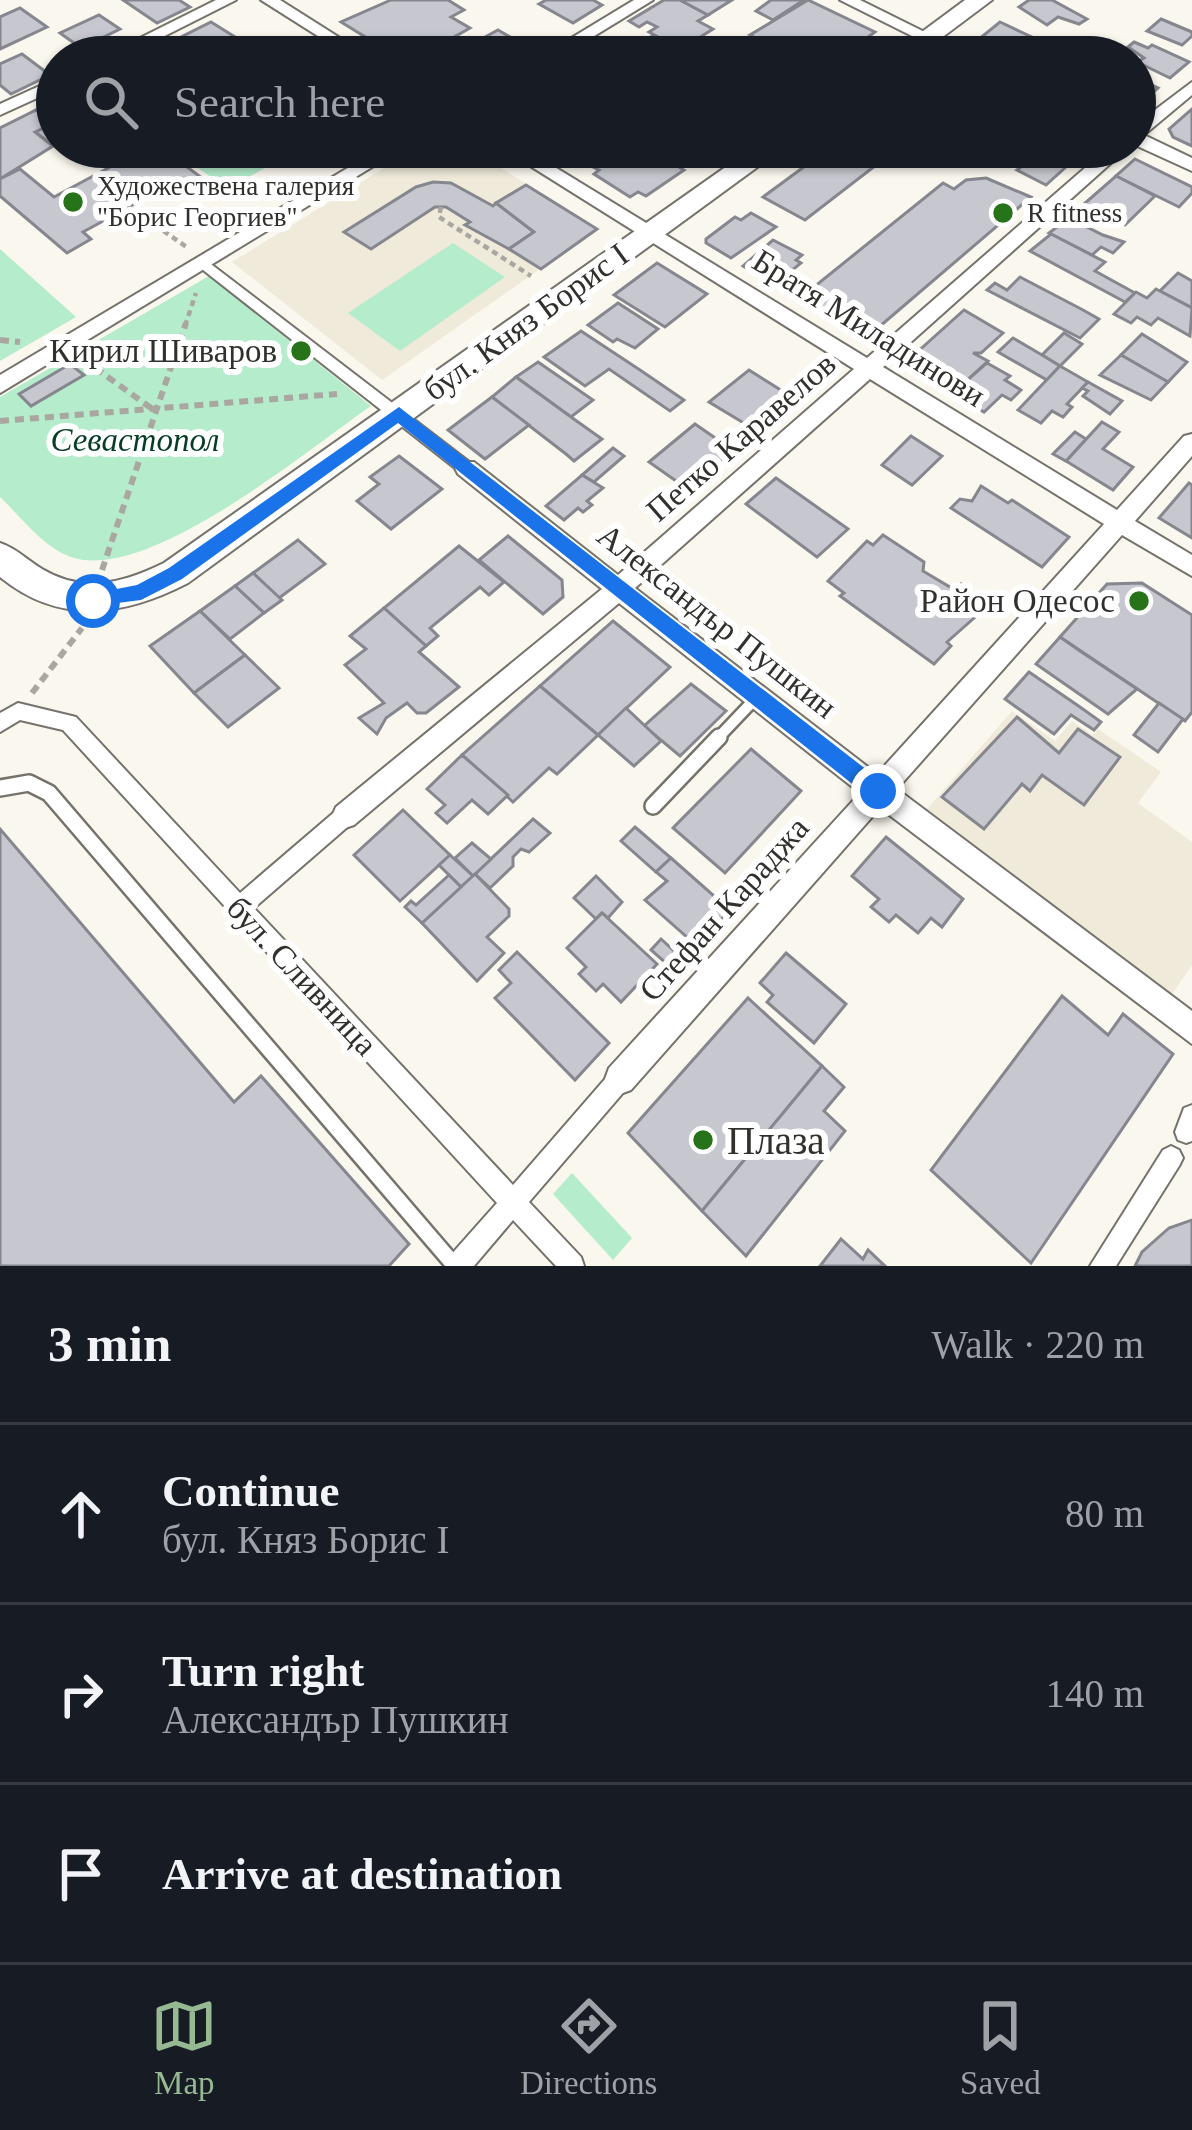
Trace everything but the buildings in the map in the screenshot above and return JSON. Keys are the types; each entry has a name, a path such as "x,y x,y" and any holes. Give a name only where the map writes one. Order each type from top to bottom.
{"main road":[{"path":"930,36 980,0"},
{"name":"бул. Княз Борис I","path":"0,557 57,595 93,601 141,592 176,573 742,168"}],"street":[{"path":"153,36 228,0"},
{"path":"269,0 328,36"},
{"path":"584,36 645,0"},
{"path":"848,0 923,36"},
{"path":"1156,118 1192,87"},
{"path":"0,110 36,93"},
{"path":"1156,147 1192,165"},
{"path":"0,385 67,346 197,257 359,168"},
{"name":"Братя Миладинови","path":"544,168 1192,567"},
{"name":"Петко Каравелов","path":"345,816 617,590 1096,168"},
{"name":"Александър Пушкин","path":"197,257 756,698 1192,1029"},
{"name":"Стефан Караджа","path":"456,1266 1192,442"},
{"name":"бул. Сливница","path":"9,717 69,723 572,1266"},
{"path":"239,908 345,816"},
{"path":"1102,1266 1171,1158"}],"lane":[{"path":"653,806 756,698"},
{"path":"0,788 29,783 49,793 456,1266"}],"path":[{"path":"129,207 197,257 184,336 157,412"},
{"path":"441,207 439,218 531,276"},
{"path":"67,346 157,412"},
{"path":"0,421 157,412 366,390"}],"shaded area":[{"path":"384,168 501,168 597,229 382,380 232,262"},
{"path":"1012,711 1055,741 1072,721 1093,735 1098,729 1161,772 1138,803 1192,842 1192,965 1172,994 927,809"}],"green space":[{"path":"198,168 265,168 228,189"},
{"path":"453,243 505,277 400,351 348,313"},
{"path":"0,249 76,317 0,361"},
{"name":"Севастопол","path":"209,276 371,406 268,480 182,533 141,551 103,560 61,552 0,497 0,397"},
{"path":"572,1173 632,1238 613,1260 553,1194"}],"place":[{"name":"Художествена галерия \"Борис Георгиев\"","path":"73,202"},
{"name":"R fitness","path":"1003,213"},
{"name":"Кирил Шиваров","path":"301,351"},
{"name":"Район Одесос","path":"1139,601"},
{"name":"Плаза","path":"703,1140"}],"route":[{"path":"93,601 141,592 176,573 399,414 878,791"}]}
